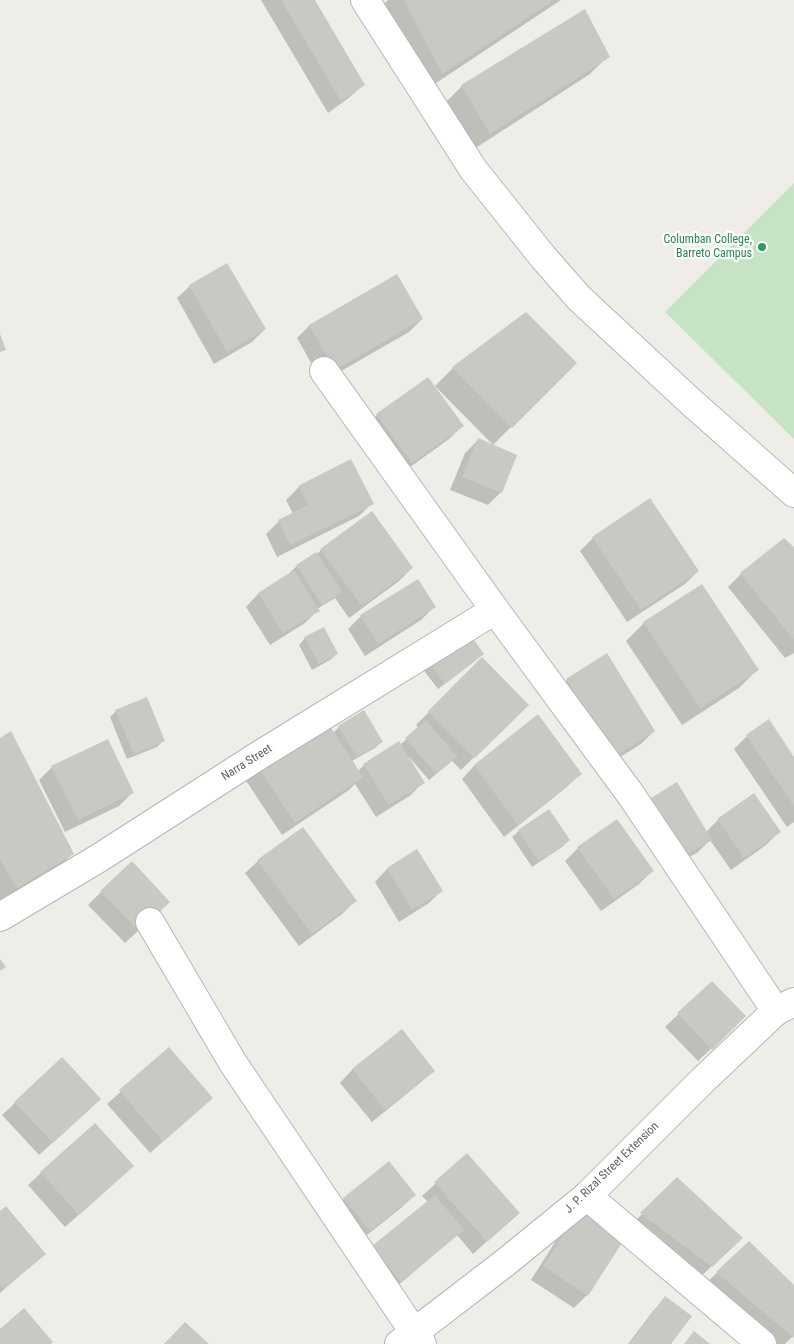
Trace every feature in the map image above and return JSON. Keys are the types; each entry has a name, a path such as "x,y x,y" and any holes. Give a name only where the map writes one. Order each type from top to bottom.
{"street":[{"path":"365,0 473,169 543,257 586,304 691,402 794,493"},
{"path":"324,371 494,610 785,1007"},
{"name":"Narra Street","path":"0,917 98,858 258,756 494,610"},
{"path":"150,922 233,1063 315,1183 411,1340"},
{"name":"J. P. Rizal Street Extension","path":"411,1340 587,1196 702,1081 785,1007"},
{"path":"587,1196 762,1344"}],"green space":[{"name":"Columban College, Barreto Campus","path":"794,183 794,439 665,312"}],"building":[{"path":"281,0 315,0 365,85 341,101"},
{"path":"404,0 554,0 442,74"},
{"path":"585,9 610,57 490,134 461,85"},
{"path":"227,263 266,329 227,352 189,285"},
{"path":"397,274 423,319 335,370 309,325"},
{"path":"526,312 577,363 512,428 452,367"},
{"path":"0,334 6,350 0,352"},
{"path":"428,377 464,426 412,463 376,414"},
{"path":"478,438 517,455 502,493 462,477"},
{"path":"351,459 374,504 290,545 278,520 308,505 298,486"},
{"path":"650,498 699,571 641,610 592,537"},
{"path":"372,511 413,568 362,606 320,549"},
{"path":"784,538 794,547 794,640 740,573"},
{"path":"316,552 342,592 322,605 296,565"},
{"path":"294,570 320,611 283,633 258,593"},
{"path":"418,579 436,607 378,644 360,615"},
{"path":"702,584 759,670 700,708 643,622"},
{"path":"324,627 338,654 319,664 304,637"},
{"path":"467,630 484,654 445,684 427,660"},
{"path":"607,653 655,731 614,757 566,679"},
{"path":"482,657 529,705 475,758 428,711"},
{"path":"147,697 165,741 134,754 115,710"},
{"path":"364,710 383,742 357,757 338,726"},
{"path":"538,714 582,774 518,825 474,765"},
{"path":"769,719 794,757 794,806 746,735"},
{"path":"326,720 363,777 295,823 257,765"},
{"path":"426,720 457,757 436,774 405,738"},
{"path":"11,731 74,854 17,888 0,860 0,738"},
{"path":"108,739 134,793 78,820 51,766"},
{"path":"399,741 425,783 389,805 363,764"},
{"path":"677,782 712,840 682,857 648,800"},
{"path":"754,793 781,832 744,858 717,819"},
{"path":"549,809 570,840 539,862 518,830"},
{"path":"617,819 654,871 614,899 577,847"},
{"path":"303,827 357,901 312,934 257,860"},
{"path":"417,849 443,891 412,910 387,868"},
{"path":"132,861 170,902 139,931 100,891"},
{"path":"0,959 6,967 0,971"},
{"path":"712,981 746,1016 712,1050 677,1013"},
{"path":"402,1029 435,1071 385,1110 352,1069"},
{"path":"169,1047 213,1098 163,1142 119,1090"},
{"path":"62,1057 101,1099 53,1143 14,1102"},
{"path":"95,1123 134,1166 79,1215 40,1172"},
{"path":"467,1153 520,1213 487,1242 434,1182"},
{"path":"389,1161 416,1195 370,1231 343,1198"},
{"path":"677,1177 743,1238 712,1267 640,1213"},
{"path":"435,1195 464,1230 401,1282 372,1246"},
{"path":"6,1206 46,1254 4,1289 0,1284 0,1211"},
{"path":"582,1206 627,1235 588,1296 543,1266"},
{"path":"749,1241 794,1285 794,1338 716,1272"},
{"path":"665,1296 692,1316 671,1344 629,1344"},
{"path":"24,1308 53,1342 51,1344 0,1344 0,1329"},
{"path":"185,1322 209,1344 164,1344"},
{"path":"694,1331 710,1344 684,1344"}],"place":[{"name":"Columban College, Barreto Campus","path":"762,247"}]}
